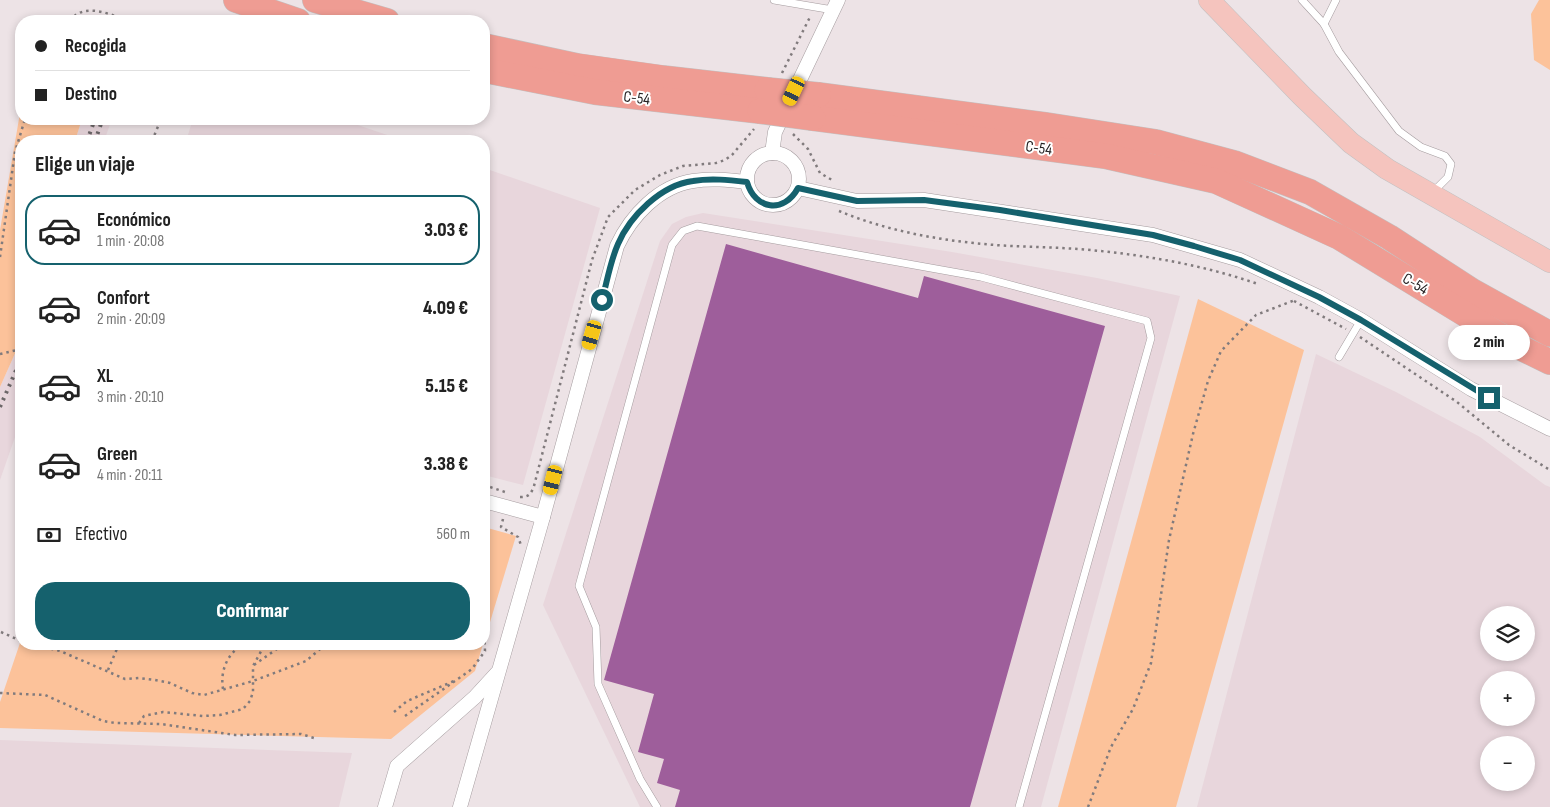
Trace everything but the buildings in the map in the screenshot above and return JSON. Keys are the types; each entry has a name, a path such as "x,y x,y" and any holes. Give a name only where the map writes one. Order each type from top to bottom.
{"highway":[{"path":"236,0 280,15"},
{"path":"315,0 366,15"},
{"name":"C-54","path":"490,47 577,66 662,78 765,102"},
{"name":"C-54","path":"490,71 595,92 765,102 1045,125 1156,142 1234,162 1310,192 1389,237 1472,292 1550,334"},
{"name":"C-54","path":"816,106 1105,156 1216,182 1339,237 1519,347 1550,362"}],"main road":[{"path":"1209,0 1302,96 1351,143 1386,169 1550,262"}],"street":[{"path":"772,153 775,132 836,5"},
{"path":"772,153 780,154 794,164 800,180 798,188 787,202 770,206 754,198 747,182 751,166 763,155 772,153"},
{"path":"460,807 543,517 614,255 626,227 641,210 672,187 692,181 719,179 747,182"},
{"path":"798,188 857,201 924,200 1153,235 1240,260 1319,297 1361,320 1472,389 1550,429"},
{"path":"490,503 543,517"},
{"path":"385,807 397,766 476,696 499,670"}],"lane":[{"path":"774,0 815,7 836,5"},
{"path":"1302,0 1324,24 1339,52 1399,131 1421,147 1445,156 1451,164 1448,177 1430,195"},
{"path":"1324,24 1336,0"},
{"path":"657,807 640,779 598,684 596,627 579,586 672,245 683,231 697,226 982,277 1147,321 1151,338 1019,807"},
{"path":"1339,357 1361,320"}],"path":[{"path":"515,495 521,497 531,494 592,260 608,217 635,190 660,175 683,166 716,163 732,155 765,102 815,7"},
{"path":"76,15 90,9 110,15"},
{"path":"798,140 808,149 820,173 832,180"},
{"path":"0,257 15,152"},
{"path":"834,209 863,221 926,236 993,245 1110,252 1164,260 1205,267 1266,287"},
{"path":"1286,297 1353,333 1457,402 1509,444 1550,470"},
{"path":"1088,807 1111,747 1133,709 1151,663 1169,540 1193,434 1208,381 1221,351 1256,315 1287,304"},
{"path":"0,354 15,350"},
{"path":"490,487 508,493"},
{"path":"501,527 518,537 521,551"},
{"path":"1,632 15,638"},
{"path":"56,650 125,679 139,678 170,683 192,693 204,695 253,681 306,661 319,650"},
{"path":"108,671 116,650"},
{"path":"223,690 223,671 233,650"},
{"path":"139,723 144,716 163,712 220,716 243,709 250,701 253,692 253,666 262,650"},
{"path":"253,666 276,650"},
{"path":"405,716 460,679 472,669 485,650"},
{"path":"394,712 407,701 460,679"},
{"path":"0,693 45,695 103,721 161,724 235,735 301,734 314,738"}],"shaded area":[{"path":"1539,0 1550,0 1550,70 1534,60 1531,14"},
{"path":"18,125 80,125 77,135 16,135"},
{"path":"80,125 110,125 106,135 77,135"},
{"path":"191,125 358,125 387,135 188,135"},
{"path":"15,142 15,353 0,387 0,230"},
{"path":"490,170 600,208 523,485 490,477"},
{"path":"703,213 952,252 1097,278 1180,296 1041,807 640,807 543,605 660,241 672,224 686,217"},
{"path":"1198,299 1304,350 1176,807 1058,807"},
{"path":"15,353 15,437 0,480 0,387"},
{"path":"1316,354 1396,392 1480,437 1550,487 1550,807 1197,807"},
{"path":"490,529 516,536 490,622"},
{"path":"18,650 481,650 475,671 391,739 0,728 0,702"},
{"path":"0,740 352,753 339,807 0,807"}],"railway":[{"path":"89,135 93,125"},
{"path":"97,135 101,125"},
{"path":"0,407 15,373"}],"route":[{"path":"602,300 617,246 626,227 641,210 672,187 692,181 719,179 747,182 754,198 770,206 787,202 794,196 798,188 857,201 924,200 1000,210 1153,235 1240,260 1319,297 1361,320 1489,398"}]}
